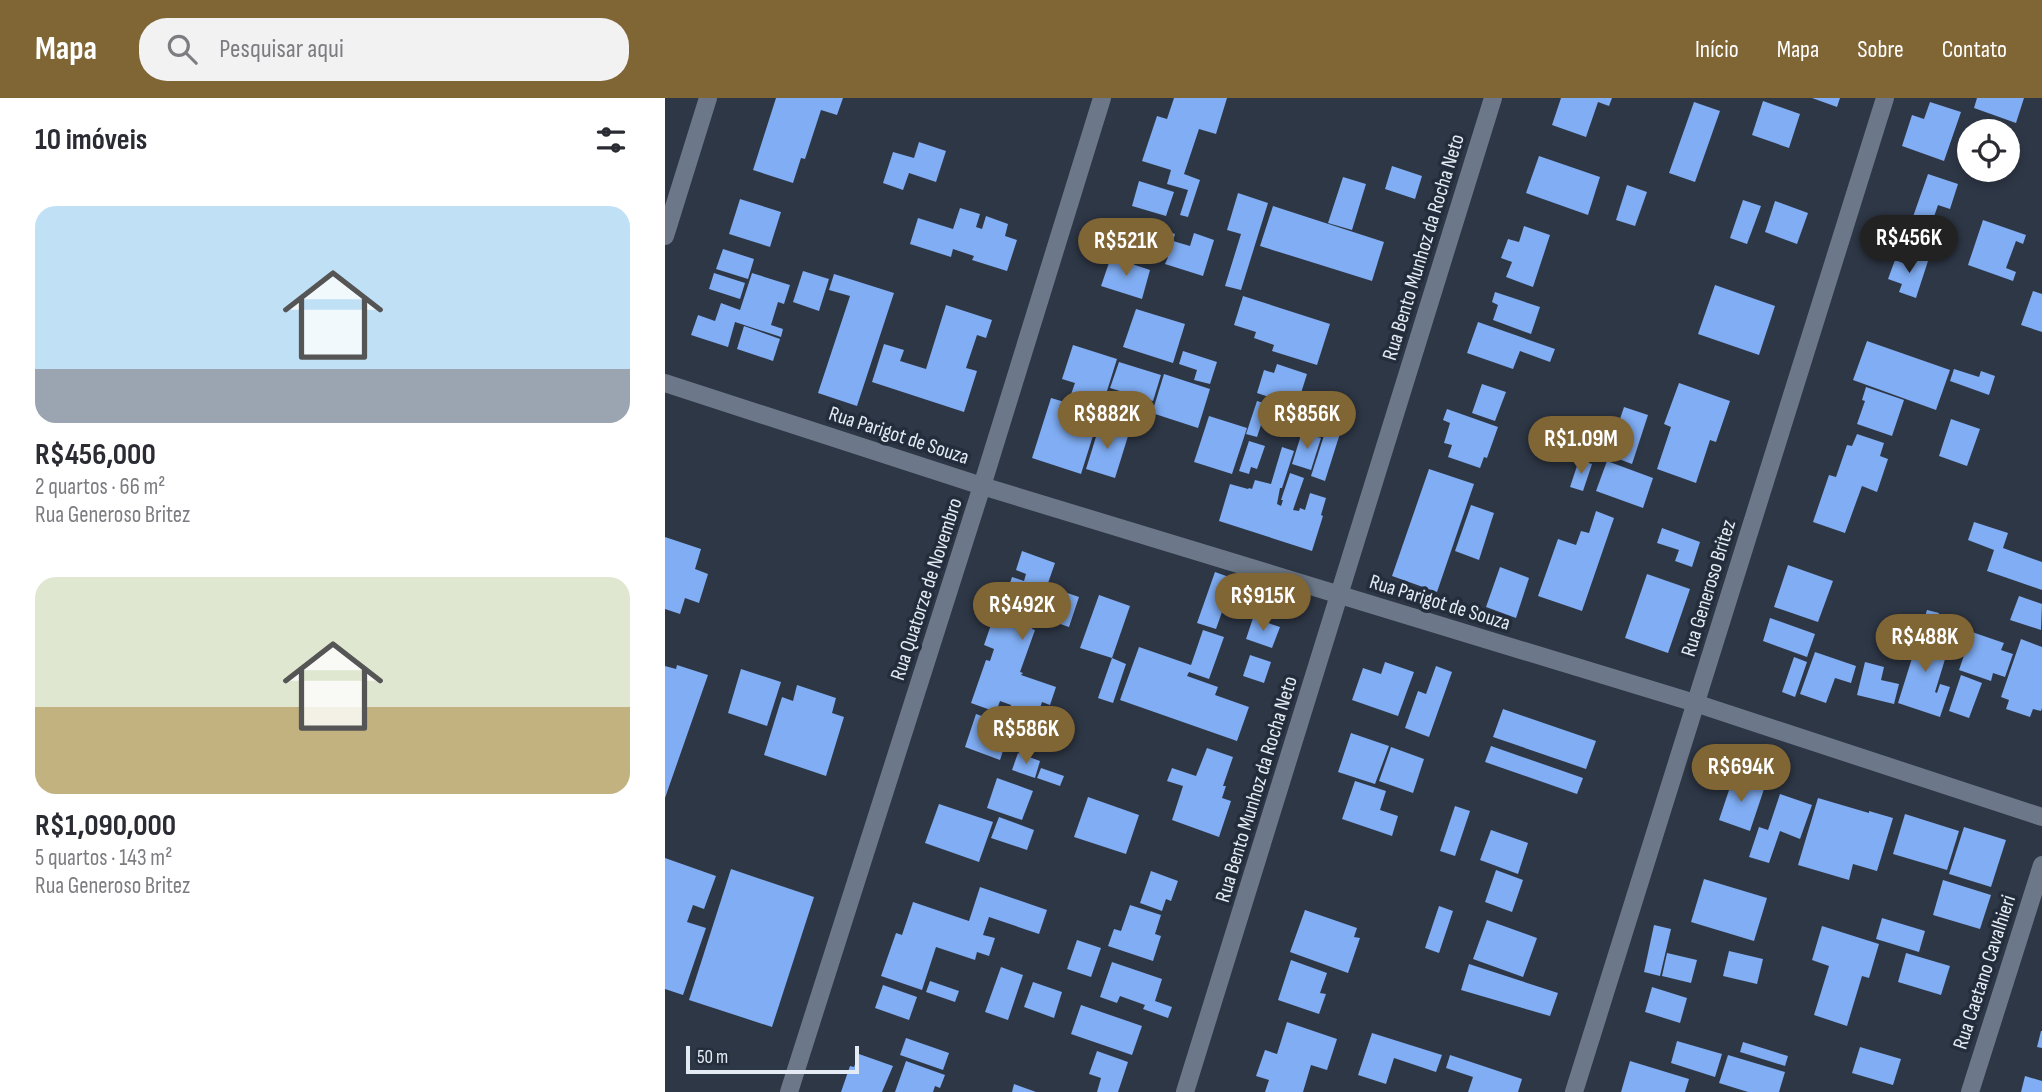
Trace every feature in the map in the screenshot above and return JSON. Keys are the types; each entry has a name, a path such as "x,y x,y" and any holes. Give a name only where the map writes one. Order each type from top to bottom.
{"street":[{"path":"665,236 708,98"},
{"name":"Rua Quatorze de Novembro","path":"789,1092 1102,98"},
{"name":"Rua Bento Munhoz da Rocha Neto","path":"1185,1092 1493,98"},
{"name":"Rua Generoso Britez","path":"1574,1092 1885,98"},
{"name":"Rua Parigot de Souza","path":"665,383 982,486 1695,703 2042,817"},
{"name":"Rua Caetano Cavalhieri","path":"1970,1092 2042,865"}],"building":[{"path":"776,98 843,98 837,115 821,110 805,159 801,158 793,183 753,170"},
{"path":"1174,98 1227,98 1216,134 1199,129 1184,174 1200,180 1188,217 1180,215 1188,190 1167,184 1171,170 1142,161 1157,116 1167,119"},
{"path":"1561,98 1612,98 1609,106 1598,102 1586,137 1552,125"},
{"path":"1812,98 1840,98 1837,107"},
{"path":"1977,98 2024,98 2017,119 2005,119 1974,108"},
{"path":"1763,101 1800,114 1789,148 1752,135"},
{"path":"1694,102 1720,111 1695,182 1669,173"},
{"path":"1930,102 1961,112 1944,161 1902,146 1912,115 1924,119"},
{"path":"919,142 946,151 936,182 909,173 903,190 883,183 893,152 914,158"},
{"path":"1539,156 1600,177 1588,215 1526,193"},
{"path":"1392,166 1422,176 1415,199 1385,189"},
{"path":"1928,174 1958,184 1950,209 1938,205 1927,237 1908,231"},
{"path":"1343,177 1366,184 1352,230 1328,223"},
{"path":"1139,181 1174,192 1166,216 1132,206"},
{"path":"1627,185 1647,192 1635,226 1616,220"},
{"path":"1238,193 1268,203 1241,290 1225,286 1241,234 1227,230"},
{"path":"740,199 781,212 770,247 729,234"},
{"path":"1743,200 1761,206 1747,244 1730,238"},
{"path":"1775,201 1808,213 1797,244 1765,232"},
{"path":"1273,206 1384,242 1372,281 1260,246"},
{"path":"960,208 980,214 976,227 982,229 986,216 1008,224 1005,236 1017,240 1007,271 972,260 974,256 953,249 951,257 910,244 918,218 953,229"},
{"path":"1983,220 2026,235 2023,244 2016,241 2006,268 2016,272 2013,281 1968,265"},
{"path":"1139,223 1175,234 1173,241 1190,246 1194,233 1214,240 1203,276 1165,264 1168,257 1132,246"},
{"path":"1524,226 1550,235 1533,287 1506,277 1512,262 1501,258 1508,239 1519,242"},
{"path":"723,249 754,259 748,279 716,269"},
{"path":"1912,255 1928,261 1916,298 1899,292 1902,284 1888,279 1895,260 1908,265"},
{"path":"1111,257 1150,270 1142,299 1101,286"},
{"path":"803,271 829,279 819,311 793,302"},
{"path":"714,273 745,283 740,299 709,289"},
{"path":"752,273 790,285 784,304 778,302 771,325 783,329 781,337 735,322 728,347 691,335 698,315 715,321 721,303 740,310"},
{"path":"834,274 894,293 857,406 818,393 850,296 829,290"},
{"path":"1715,285 1775,306 1759,355 1698,334"},
{"path":"2033,291 2042,294 2042,332 2021,325"},
{"path":"1495,292 1540,307 1531,334 1493,320 1498,305 1492,302"},
{"path":"1243,296 1330,324 1317,365 1272,351 1274,345 1254,338 1256,332 1234,325"},
{"path":"946,305 992,320 986,338 977,335 966,368 977,371 964,412 872,382 884,344 904,350 900,361 926,369"},
{"path":"1136,309 1185,324 1173,363 1123,347"},
{"path":"1478,322 1555,349 1550,362 1520,351 1513,369 1467,353"},
{"path":"744,326 780,339 773,361 737,349"},
{"path":"1867,341 1950,370 1936,410 1853,380"},
{"path":"1073,345 1117,359 1081,474 1032,458 1051,398 1068,403 1075,383 1062,379"},
{"path":"1183,351 1217,362 1210,384 1194,380 1197,370 1179,364"},
{"path":"1119,362 1161,375 1153,401 1110,388"},
{"path":"1277,364 1307,374 1297,406 1257,393 1264,370 1274,373"},
{"path":"1954,369 1979,377 1981,371 1995,376 1989,395 1950,381"},
{"path":"1164,374 1210,389 1198,428 1152,413"},
{"path":"1679,383 1730,401 1716,442 1710,440 1696,483 1657,469 1671,427 1664,424"},
{"path":"1482,384 1506,392 1495,421 1472,413"},
{"path":"1866,387 1904,400 1892,436 1857,424 1865,401 1862,400"},
{"path":"1257,401 1301,415 1295,436 1261,425 1257,437 1246,434"},
{"path":"1624,407 1648,415 1632,464 1608,455"},
{"path":"1447,409 1498,427 1487,458 1484,457 1480,468 1448,457 1452,445 1444,443 1450,423 1443,420"},
{"path":"1209,416 1247,428 1232,474 1194,462"},
{"path":"1951,419 1980,429 1967,466 1939,456"},
{"path":"1328,423 1342,427 1325,481 1311,476"},
{"path":"1100,424 1129,433 1115,478 1086,469"},
{"path":"1302,432 1321,438 1311,470 1292,464"},
{"path":"1857,434 1884,443 1880,456 1888,459 1877,492 1862,486 1845,533 1813,522 1829,475 1836,477 1847,445 1852,446"},
{"path":"1249,441 1265,446 1257,469 1251,467 1249,474 1239,471"},
{"path":"1282,447 1294,451 1277,504 1281,506 1290,473 1304,478 1293,510 1305,510 1310,493 1326,498 1312,551 1219,521 1230,484 1252,489 1255,480 1271,484"},
{"path":"1579,460 1592,464 1583,491 1570,487"},
{"path":"1607,461 1653,478 1643,508 1596,491"},
{"path":"1429,469 1474,484 1437,592 1392,576"},
{"path":"1471,505 1494,513 1479,560 1455,551"},
{"path":"1596,511 1614,518 1582,611 1538,596 1558,539 1576,545 1581,531 1589,533"},
{"path":"1974,522 2008,533 2003,548 2042,562 2042,590 1987,571 1994,550 1968,540"},
{"path":"1662,528 1700,542 1692,567 1675,561 1679,550 1657,543"},
{"path":"665,537 701,549 695,569 708,574 699,603 685,598 680,614 665,609"},
{"path":"1022,551 1055,563 1047,586 1079,597 1069,627 1037,616 1032,629 1035,630 1021,675 1056,687 1050,705 1042,702 1034,726 1007,717 1011,705 1000,701 996,712 971,703 986,660 990,661 994,649 984,645 994,616 1012,622 1016,609 1003,604 1012,577 1024,581 1026,574 1016,570"},
{"path":"1788,565 1833,581 1818,622 1774,607"},
{"path":"1500,567 1529,578 1516,618 1486,607"},
{"path":"1215,572 1229,577 1224,591 1229,592 1216,629 1197,623"},
{"path":"1647,574 1690,589 1668,653 1625,638"},
{"path":"1099,595 1130,606 1112,658 1080,648"},
{"path":"2019,596 2042,604 2041,630 2010,620"},
{"path":"1927,610 1939,613 1928,650 1946,656 1935,692 1937,693 1940,684 1950,687 1940,717 1898,703"},
{"path":"1253,618 1280,627 1272,648 1246,639"},
{"path":"1770,618 1815,634 1807,657 1763,641"},
{"path":"1203,630 1224,637 1209,679 1189,672 1187,676 1218,687 1215,695 1249,707 1237,741 1120,700 1139,647 1191,665"},
{"path":"1972,632 2004,643 2001,650 2013,654 2005,677 1993,673 1991,681 1959,670"},
{"path":"2021,639 2042,647 2042,708 2041,711 2033,709 2030,717 2006,709 2009,700 2001,697"},
{"path":"1815,652 1856,666 1851,683 1835,678 1826,703 1800,694"},
{"path":"1250,655 1271,662 1264,683 1243,676"},
{"path":"1794,657 1807,662 1795,697 1782,692"},
{"path":"1112,658 1126,664 1113,703 1098,698"},
{"path":"1385,662 1414,672 1398,716 1352,700 1363,668 1381,674"},
{"path":"1865,662 1884,667 1881,680 1899,684 1894,704 1857,695"},
{"path":"677,665 708,675 665,798 665,666 676,669"},
{"path":"1436,666 1452,672 1429,737 1405,728 1418,691 1426,694"},
{"path":"741,669 781,682 767,726 728,713"},
{"path":"1961,675 1982,683 1969,718 1949,711"},
{"path":"797,685 836,698 832,713 844,717 826,776 764,755 782,697 793,701"},
{"path":"1503,709 1596,741 1586,769 1493,737"},
{"path":"976,714 1011,726 1000,760 965,747"},
{"path":"1351,733 1389,746 1375,784 1338,772"},
{"path":"1491,746 1583,778 1577,794 1485,762"},
{"path":"1391,747 1424,759 1413,793 1379,781"},
{"path":"1207,748 1233,757 1223,786 1226,786 1222,798 1231,801 1219,837 1172,820 1183,786 1167,781 1172,768 1196,776"},
{"path":"1018,753 1040,761 1035,778 1012,770"},
{"path":"1041,768 1064,776 1060,786 1037,778"},
{"path":"997,778 1033,791 1022,820 987,808"},
{"path":"1733,778 1764,789 1750,831 1719,820"},
{"path":"1355,781 1386,791 1380,810 1398,816 1392,836 1342,819"},
{"path":"1780,794 1812,805 1800,839 1780,831 1769,863 1749,857 1759,827 1768,830"},
{"path":"1088,797 1139,815 1126,854 1074,837"},
{"path":"1818,798 1893,818 1877,871 1853,864 1849,880 1798,865"},
{"path":"939,804 993,822 979,862 925,843"},
{"path":"1455,806 1470,811 1455,856 1440,851"},
{"path":"1905,814 1959,831 1947,870 1893,854"},
{"path":"999,817 1034,830 1027,850 991,838"},
{"path":"1964,827 2006,840 1991,887 1949,874"},
{"path":"1491,830 1528,843 1518,874 1480,860"},
{"path":"665,858 716,876 704,909 693,905 687,922 706,928 683,995 665,989"},
{"path":"731,869 814,897 772,1027 689,1000"},
{"path":"1496,870 1523,880 1512,912 1485,902"},
{"path":"1151,871 1178,881 1171,901 1166,899 1162,911 1140,903"},
{"path":"1704,879 1767,898 1754,941 1691,922"},
{"path":"1943,880 1991,895 1980,929 1933,915"},
{"path":"980,887 1047,910 1039,934 989,917 983,935 995,938 989,956 977,952 975,960 936,947 922,990 881,976 896,933 902,935 913,902 969,921"},
{"path":"1130,905 1161,915 1155,934 1161,936 1153,961 1108,946 1114,929 1121,931"},
{"path":"1439,906 1453,911 1439,953 1425,948"},
{"path":"1305,910 1357,928 1354,937 1360,938 1348,973 1290,952"},
{"path":"1882,918 1925,931 1919,952 1876,939"},
{"path":"1487,920 1537,938 1523,977 1473,959"},
{"path":"1654,925 1671,929 1660,976 1644,972"},
{"path":"1822,926 1879,944 1869,978 1862,976 1847,1026 1814,1015 1829,966 1812,960"},
{"path":"1077,940 1101,948 1091,977 1067,969"},
{"path":"1729,951 1763,959 1757,984 1723,976"},
{"path":"1667,953 1697,960 1691,983 1662,976"},
{"path":"1906,953 1950,966 1941,995 1898,982"},
{"path":"1291,960 1327,973 1320,993 1326,994 1319,1014 1278,1000"},
{"path":"1112,962 1162,979 1155,1001 1172,1007 1168,1018 1143,1009 1145,1005 1120,996 1117,1003 1100,997"},
{"path":"1469,964 1558,993 1550,1016 1461,990"},
{"path":"1001,967 1023,975 1008,1020 985,1012"},
{"path":"930,981 959,991 955,1002 926,992"},
{"path":"1033,982 1062,992 1054,1018 1024,1007"},
{"path":"883,985 917,997 909,1020 875,1008"},
{"path":"1652,987 1687,998 1680,1023 1645,1012"},
{"path":"1081,1005 1142,1026 1132,1055 1071,1034"},
{"path":"1287,1022 1337,1039 1327,1070 1311,1065 1303,1092 1265,1092 1269,1080 1256,1076 1265,1050 1277,1054"},
{"path":"2042,1031 2042,1048 2037,1047"},
{"path":"1372,1033 1442,1055 1436,1072 1394,1058 1386,1084 1358,1075"},
{"path":"906,1038 949,1053 943,1070 900,1055"},
{"path":"1677,1041 1722,1054 1715,1077 1671,1063"},
{"path":"1743,1042 1788,1056 1785,1066 1740,1052"},
{"path":"1860,1047 1901,1059 1893,1085 1852,1073"},
{"path":"1097,1051 1128,1062 1118,1092 1097,1092 1101,1078 1089,1074"},
{"path":"859,1054 893,1066 882,1092 841,1092 850,1066 854,1067"},
{"path":"1450,1055 1522,1079 1518,1092 1468,1092 1473,1077 1446,1068"},
{"path":"1728,1055 1785,1072 1779,1092 1748,1092 1719,1083"},
{"path":"906,1061 945,1075 940,1088 935,1086 933,1092 895,1092"},
{"path":"1630,1061 1689,1079 1685,1092 1621,1092"},
{"path":"2025,1076 2042,1081 2042,1092 2021,1092"},
{"path":"1014,1084 1036,1092 1012,1092"}]}
